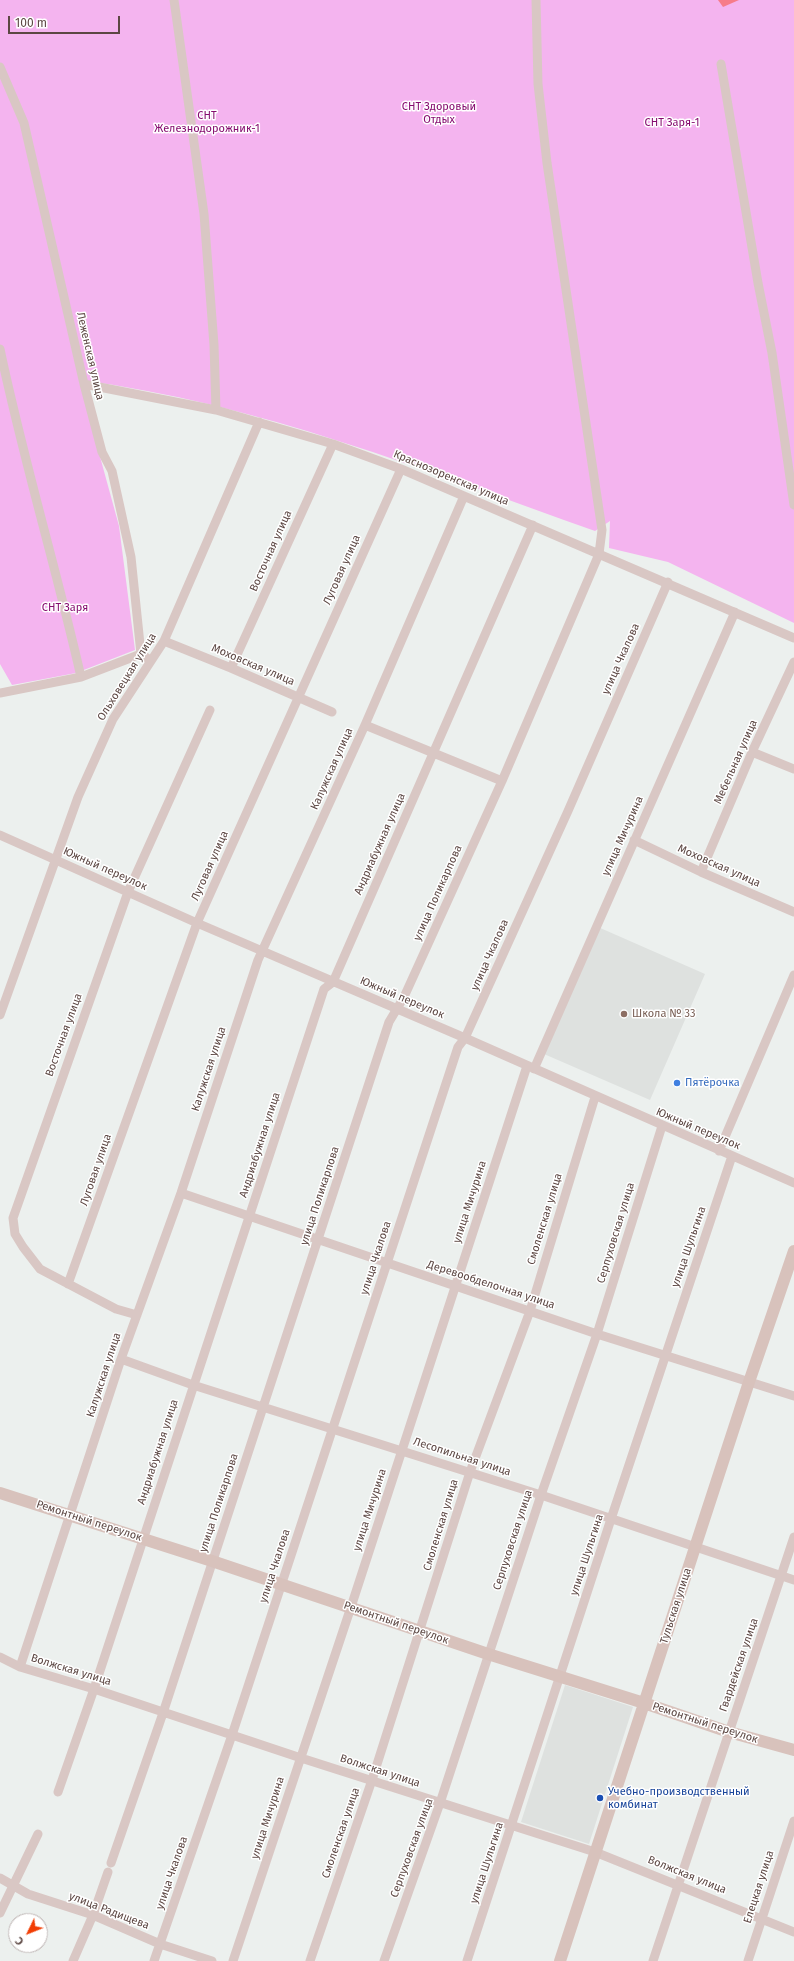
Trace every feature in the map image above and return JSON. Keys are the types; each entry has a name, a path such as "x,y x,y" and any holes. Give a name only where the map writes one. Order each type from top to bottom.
{"main road":[{"name":"Тульская улица","path":"560,1961 749,1382 794,1251"},
{"name":"Ремонтный переулок","path":"0,1493 143,1538 561,1678 644,1703 729,1732 794,1750"}],"street":[{"path":"174,0 204,214 214,345 216,410"},
{"name":"улица Поликарпова","path":"73,1961 93,1915 163,1713 389,1022 404,997 502,781 599,554 602,530 541,116 538,84 536,0"},
{"path":"721,64 758,283 772,353 794,505"},
{"name":"Леженская улица","path":"0,67 24,123 84,384 102,452 112,470 131,557 141,654"},
{"path":"0,349 25,457 67,614 81,677"},
{"name":"Краснозоренская улица","path":"84,384 216,410 333,444 401,469 668,582 794,638"},
{"name":"Ольховецкая улица","path":"0,1015 78,797 113,719 150,660 164,641 259,422"},
{"name":"Восточная улица","path":"232,668 333,444"},
{"name":"Луговая улица","path":"68,1284 197,923 401,469"},
{"name":"Калужская улица","path":"20,1667 121,1360 181,1193 262,951 365,725 464,496"},
{"name":"Андриабужная улица","path":"58,1792 94,1689 324,989 332,982 533,525"},
{"name":"улица Чкалова","path":"154,1961 232,1735 458,1047 465,1038 568,811 668,582"},
{"name":"улица Мичурина","path":"233,1961 456,1285 530,1067 634,840 734,612"},
{"name":"Моховская улица","path":"164,641 232,668 332,712"},
{"path":"0,693 81,677 141,654 150,660"},
{"name":"Мебельная улица","path":"701,872 752,752 794,662"},
{"name":"Восточная улица","path":"137,1315 116,1309 40,1269 15,1234 13,1218 128,892 210,710"},
{"path":"365,725 502,781"},
{"path":"752,752 794,769"},
{"name":"Южный переулок","path":"0,835 197,923 465,1038 595,1097 794,1183"},
{"name":"Моховская улица","path":"634,840 701,872 794,912"},
{"path":"719,1151 794,975"},
{"name":"Смоленская улица","path":"310,1961 372,1780 470,1472 530,1310 595,1097"},
{"name":"Серпуховская улица","path":"384,1961 440,1804 541,1495 597,1334 662,1126"},
{"name":"улица Шульгина","path":"467,1961 561,1678 665,1354 732,1156"},
{"name":"Деревообделочная улица","path":"181,1193 318,1241 456,1285 597,1334 665,1354 794,1396"},
{"name":"Лесопильная улица","path":"121,1360 193,1386 264,1406 402,1450 794,1580"},
{"name":"Гвардейская улица","path":"653,1961 680,1885 794,1537"},
{"name":"Волжская улица","path":"0,1657 20,1667 94,1689 163,1713 372,1780 440,1804 595,1852 794,1932"},
{"name":"Елецкая улица","path":"748,1961 794,1821"},
{"path":"0,1913 38,1834"},
{"name":"улица Радищева","path":"0,1878 13,1884 28,1894 93,1915 160,1944 212,1961"}],"shaded area":[{"path":"718,0 739,0 723,7"},
{"name":"Школа № 33","path":"598,927 705,974 650,1100 544,1054"},
{"path":"565,1685 633,1707 589,1844 521,1822"}],"green space":[{"path":"0,0 794,0 794,623 668,562 609,548 610,521 595,531 405,463 276,422 211,405 146,391 79,380 119,526 135,650 76,673 12,685 0,664"}],"place":[{"name":"Школа № 33","path":"624,1014"},
{"name":"Пятёрочка","path":"677,1083"},
{"name":"Учебно-производственный комбинат","path":"600,1798"}],"park label":[{"name":"СНТ Здоровый Отдых","path":"439,113"},
{"name":"СНТ Железнодорожник-1","path":"207,122"},
{"name":"СНТ Заря-1","path":"672,123"},
{"name":"СНТ Заря","path":"65,608"}]}
